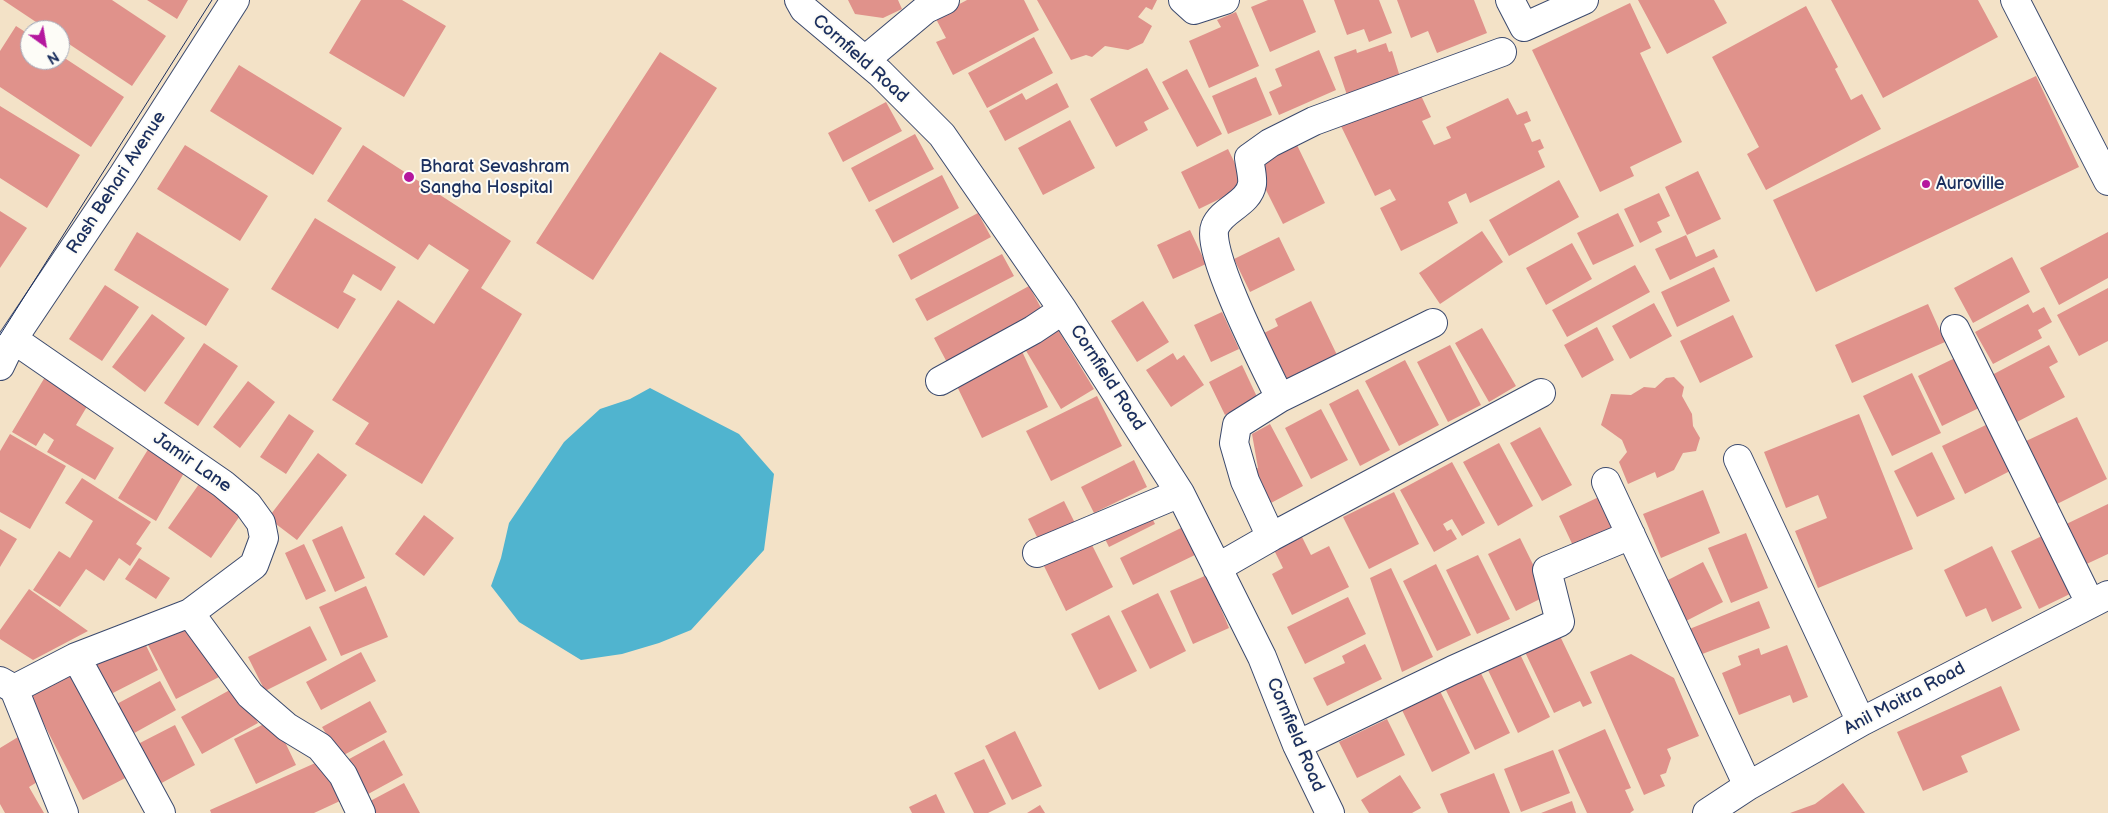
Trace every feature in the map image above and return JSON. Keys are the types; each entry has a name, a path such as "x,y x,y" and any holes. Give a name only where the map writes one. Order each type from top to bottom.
{"street":[{"name":"Rash Behari Avenue","path":"0,366 13,339 123,175 235,0"},
{"name":"Cornfield Road","path":"800,0 804,9 865,60 942,135 1063,310 1180,493 1262,657 1297,745 1330,813"},
{"path":"865,60 926,9 945,0"},
{"path":"1183,0 1194,10 1225,0"},
{"path":"1510,0 1524,27 1584,0"},
{"path":"2015,0 2105,170"},
{"path":"1280,398 1236,306 1216,250 1214,228 1227,210 1247,196 1252,184 1250,158 1270,143 1314,120 1502,52"},
{"path":"940,382 1033,330 1063,310"},
{"path":"1271,537 1245,481 1234,443 1237,424 1280,398 1433,323"},
{"path":"1955,329 2099,599"},
{"name":"Jamir Lane","path":"7,685 190,613 254,565 264,538 261,523 248,505 223,484 13,339"},
{"path":"1217,568 1271,537 1541,393"},
{"path":"1738,459 1861,722"},
{"path":"1606,482 1748,786"},
{"path":"1037,552 1180,493"},
{"path":"1297,745 1453,670 1560,622 1547,570 1631,535"},
{"name":"Anil Moitra Road","path":"1707,813 1748,786 1861,722 2099,599"},
{"path":"190,613 250,695 287,727 320,747 343,775 361,813"},
{"path":"76,658 162,813"},
{"path":"7,685 64,813"}],"water":[{"path":"650,388 739,434 774,474 764,550 691,630 659,643 622,654 581,660 519,622 491,586 501,558 509,523 564,442 600,409 630,399"}],"building":[{"path":"3,0 112,0 166,36 132,86 70,45 70,20 33,20"},
{"path":"147,0 188,0 177,19"},
{"path":"361,0 402,0 446,26 404,97 329,53"},
{"path":"848,0 898,0 902,9 883,18 855,14"},
{"path":"967,0 1024,0 1039,30 953,75 936,42 946,38 935,17"},
{"path":"1037,0 1157,0 1152,10 1146,7 1138,17 1152,26 1143,43 1128,50 1105,46 1092,57 1086,55 1071,60"},
{"path":"1268,0 1303,0 1316,32 1270,52 1251,7"},
{"path":"1334,0 1379,0 1392,33 1369,42 1364,29 1347,35"},
{"path":"1397,0 1474,0 1487,33 1437,53 1428,31 1411,38"},
{"path":"1638,0 1714,0 1727,23 1667,54"},
{"path":"1831,0 1978,0 1998,37 1883,98"},
{"path":"1630,3 1651,48 1640,53 1682,142 1630,167 1634,176 1600,192 1532,50"},
{"path":"1806,6 1838,67 1835,69 1851,100 1862,94 1881,129 1766,190 1747,154 1759,147 1712,57"},
{"path":"1236,12 1259,66 1209,88 1189,41 1221,27 1217,20"},
{"path":"16,26 20,29 20,70 70,70 70,62 124,97 91,147 0,87 0,51"},
{"path":"1034,37 1053,73 987,108 968,73"},
{"path":"1386,43 1389,52 1392,51 1400,77 1347,95 1334,57 1356,49 1357,53"},
{"path":"1319,50 1336,90 1279,115 1269,92 1282,86 1275,69"},
{"path":"660,52 717,88 593,280 536,243"},
{"path":"239,65 342,128 313,175 210,111"},
{"path":"1147,68 1169,109 1144,122 1148,130 1116,147 1090,99"},
{"path":"1187,69 1222,134 1197,147 1162,82"},
{"name":"Auroville","path":"2036,76 2079,167 1816,292 1773,200"},
{"path":"1256,77 1272,115 1228,134 1212,96"},
{"path":"1057,83 1069,107 1005,141 989,111 1022,93 1026,100"},
{"path":"1418,89 1431,117 1422,121 1434,145 1451,138 1446,127 1508,98 1517,115 1527,111 1531,121 1524,124 1532,142 1540,139 1544,148 1538,151 1545,167 1470,203 1466,193 1448,202 1458,223 1401,251 1380,208 1396,200 1390,189 1375,196 1341,126"},
{"path":"886,102 902,131 843,162 828,133"},
{"path":"0,106 80,155 47,208 0,178"},
{"path":"1070,120 1095,168 1043,195 1018,148"},
{"path":"915,134 934,169 869,202 851,168"},
{"path":"185,145 268,196 240,241 157,189"},
{"path":"363,145 511,241 481,288 522,314 422,484 355,444 369,423 332,400 398,300 434,324 469,270 429,244 418,260 327,201"},
{"path":"1297,145 1325,203 1283,224 1254,166"},
{"path":"1228,149 1246,186 1199,209 1181,172"},
{"path":"1698,171 1721,219 1687,235 1665,187"},
{"path":"942,175 959,208 893,243 875,210"},
{"path":"1559,180 1579,217 1509,256 1489,220"},
{"path":"1659,193 1670,216 1657,222 1662,232 1640,243 1624,209"},
{"path":"0,211 27,228 0,268"},
{"path":"978,213 991,237 911,280 898,255"},
{"path":"1618,213 1634,246 1593,265 1577,233"},
{"path":"315,218 396,267 381,291 353,274 343,292 356,299 338,329 271,289"},
{"path":"1190,230 1206,264 1173,279 1157,245"},
{"path":"1482,231 1503,262 1440,304 1419,273"},
{"path":"137,232 229,289 206,326 114,270"},
{"path":"2108,232 2108,278 2059,305 2040,268"},
{"path":"1686,235 1696,257 1714,249 1718,257 1670,280 1655,249"},
{"path":"1279,237 1295,270 1250,292 1234,259"},
{"path":"1572,243 1592,279 1546,305 1526,268"},
{"path":"1002,254 1014,276 927,321 915,299"},
{"path":"2012,257 2030,292 1973,323 1954,288"},
{"path":"1635,265 1650,292 1567,337 1552,310"},
{"path":"1714,267 1730,301 1677,327 1661,292"},
{"path":"105,285 139,307 102,361 69,339"},
{"path":"1029,286 1045,315 950,368 934,338"},
{"path":"2108,288 2108,341 2079,356 2057,315"},
{"path":"1143,301 1169,342 1137,362 1111,321"},
{"path":"1311,301 1337,355 1287,379 1264,333 1278,326 1275,319"},
{"path":"1654,303 1672,336 1630,359 1612,326"},
{"path":"1928,304 1945,342 1852,383 1835,345"},
{"path":"2028,304 2033,313 2044,307 2052,322 2038,330 2042,338 1993,364 1975,332"},
{"path":"1222,312 1239,349 1211,362 1194,325"},
{"path":"152,314 185,338 145,392 112,367"},
{"path":"1733,315 1753,357 1700,383 1680,341"},
{"path":"1597,327 1614,360 1582,378 1564,345"},
{"path":"1057,328 1094,389 1061,409 1025,349"},
{"path":"1482,328 1516,386 1489,402 1455,343"},
{"path":"204,343 238,366 198,426 164,403"},
{"path":"1450,345 1481,405 1448,422 1417,362"},
{"path":"2049,345 2058,362 2049,367 2065,397 2013,424 1988,377"},
{"path":"1020,347 1048,407 982,438 953,378"},
{"path":"1173,353 1177,360 1184,355 1204,385 1171,407 1146,370"},
{"path":"1957,357 1981,407 1942,426 1918,376"},
{"path":"1405,360 1439,425 1399,446 1365,381"},
{"path":"1242,365 1258,399 1225,415 1209,382"},
{"path":"48,372 92,398 76,425 114,448 95,480 47,452 54,440 44,433 36,446 12,432"},
{"path":"1912,373 1941,433 1892,456 1863,396"},
{"path":"1674,377 1684,387 1682,396 1692,414 1693,426 1700,438 1696,451 1683,453 1674,470 1657,478 1655,472 1628,484 1619,462 1627,452 1622,440 1601,425 1611,394 1631,395 1644,387 1655,388 1666,378"},
{"path":"248,381 275,402 240,448 213,427"},
{"path":"1358,389 1390,450 1360,466 1329,404"},
{"path":"1097,396 1122,446 1051,481 1026,431"},
{"path":"1321,409 1348,460 1311,479 1285,428"},
{"path":"289,414 314,431 286,474 260,457"},
{"path":"1859,414 1913,549 1818,588 1795,531 1827,518 1818,495 1786,508 1764,452"},
{"path":"2077,417 2107,479 2055,505 2024,442"},
{"path":"1270,424 1303,486 1269,504 1252,471 1258,468 1252,434"},
{"path":"1988,424 2010,471 1965,494 1942,446"},
{"path":"1540,427 1572,485 1542,501 1510,443"},
{"path":"10,434 66,466 30,529 0,512 0,451"},
{"path":"152,443 188,466 156,521 118,498"},
{"path":"1499,443 1533,506 1498,526 1463,462"},
{"path":"1932,452 1955,499 1917,517 1894,471"},
{"path":"318,453 347,475 297,540 268,518"},
{"path":"1134,460 1147,487 1094,513 1081,487"},
{"path":"1452,462 1485,523 1462,536 1452,519 1443,524 1447,531 1451,529 1457,539 1434,552 1400,490"},
{"path":"204,477 246,507 211,558 168,528"},
{"path":"82,478 151,522 136,544 142,548 130,566 119,558 104,581 86,569 60,607 33,590 59,551 70,558 93,521 65,503"},
{"path":"1703,490 1720,533 1661,558 1643,514"},
{"path":"1394,492 1419,544 1369,569 1343,517"},
{"path":"1603,495 1620,531 1576,552 1559,516"},
{"path":"1141,496 1155,524 1109,547 1095,519"},
{"path":"1064,501 1079,531 1043,549 1028,519"},
{"path":"2108,504 2108,554 2078,568 2058,528"},
{"path":"424,515 454,538 424,576 395,554"},
{"path":"342,526 365,578 335,592 312,540"},
{"path":"1185,526 1199,553 1133,585 1120,558"},
{"path":"0,529 17,539 0,567"},
{"path":"1746,533 1768,588 1731,603 1708,548"},
{"path":"2048,533 2076,591 2039,609 2011,551"},
{"path":"1301,535 1311,555 1329,546 1349,587 1292,615 1272,574 1283,568 1273,548"},
{"path":"1520,538 1548,595 1516,611 1488,554"},
{"path":"1091,543 1113,587 1066,611 1044,566"},
{"path":"304,544 326,591 306,600 285,553"},
{"path":"1992,546 2022,608 1992,622 1986,608 1966,617 1944,570"},
{"path":"1478,555 1510,619 1477,634 1446,570"},
{"path":"139,558 170,578 156,599 125,579"},
{"path":"1703,562 1723,602 1686,621 1666,581"},
{"path":"1436,564 1471,635 1437,651 1403,581"},
{"path":"1391,568 1433,657 1402,672 1370,578"},
{"path":"1207,575 1229,628 1193,644 1170,591"},
{"path":"366,586 388,637 341,656 319,607"},
{"path":"29,589 88,631 33,660 0,639 0,630"},
{"path":"1158,593 1186,651 1150,669 1121,611"},
{"path":"1348,597 1366,634 1305,664 1287,627"},
{"path":"1759,601 1770,628 1697,656 1687,630"},
{"path":"1109,615 1137,671 1099,690 1071,634"},
{"path":"183,626 221,676 176,699 146,641"},
{"path":"310,626 327,660 265,691 248,657"},
{"path":"140,633 158,670 107,696 89,659"},
{"path":"1560,636 1592,703 1583,707 1580,701 1554,713 1525,652"},
{"path":"1365,644 1382,679 1327,706 1313,678 1345,663 1342,656"},
{"path":"1787,645 1808,697 1793,703 1790,695 1739,715 1722,673 1741,665 1738,656 1759,648 1761,655"},
{"path":"361,652 376,681 321,710 306,682"},
{"path":"1519,652 1550,717 1518,733 1487,668"},
{"path":"1631,654 1674,678 1699,736 1667,749 1671,758 1666,773 1660,775 1665,786 1644,795 1590,672"},
{"path":"1478,667 1510,733 1475,750 1443,684"},
{"path":"76,668 131,775 83,800 28,693"},
{"path":"160,681 176,710 127,737 111,707"},
{"path":"237,686 258,723 202,754 181,717"},
{"path":"2001,686 2020,730 1961,756 1968,772 1923,791 1897,732"},
{"path":"1440,691 1470,753 1432,772 1402,710"},
{"path":"370,701 387,732 340,757 322,727"},
{"path":"274,719 296,765 256,784 234,739"},
{"path":"1387,719 1405,755 1357,778 1339,742"},
{"path":"175,725 195,765 156,786 136,745"},
{"path":"1605,729 1631,788 1625,790 1634,810 1630,813 1587,813 1558,750"},
{"path":"1015,731 1042,786 1012,800 985,746"},
{"path":"23,734 47,776 29,787 44,813 5,813 0,804 0,748"},
{"path":"384,740 403,775 359,799 340,764"},
{"path":"1553,750 1570,793 1521,812 1504,769"},
{"path":"984,759 1006,804 988,813 974,813 954,773"},
{"path":"322,760 340,801 314,813 211,813 210,810"},
{"path":"1494,773 1510,813 1448,813 1440,794"},
{"path":"1400,775 1421,808 1412,813 1369,813 1361,800"},
{"path":"404,783 420,813 362,813 359,807"},
{"path":"1843,783 1865,813 1790,813 1815,804"},
{"path":"936,794 945,813 912,813 909,807"},
{"path":"1572,801 1576,813 1541,813"},
{"path":"1040,805 1045,813 1027,813"}],"tram line":[{"path":"0,335 212,0"}],"place":[{"name":"Bharat Sevashram Sangha Hospital","path":"409,177"},
{"name":"Auroville","path":"1926,184"}]}
